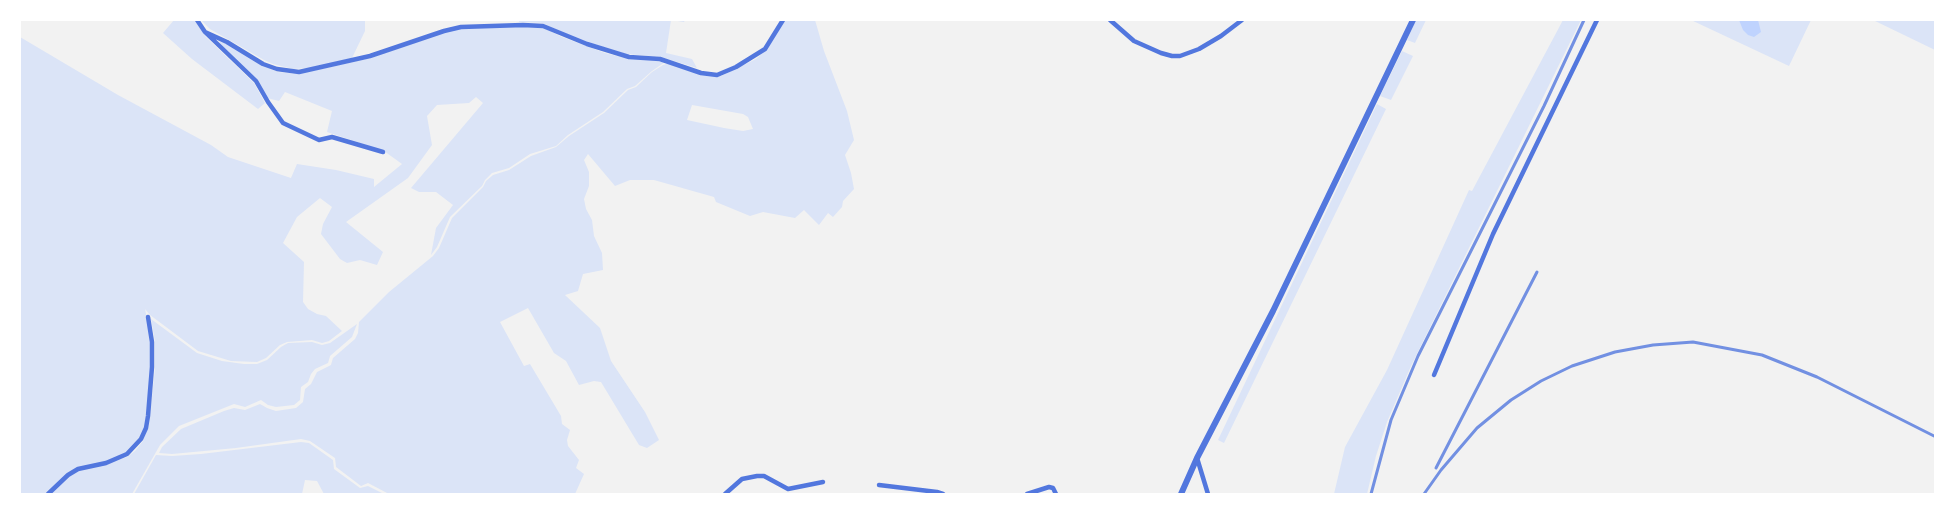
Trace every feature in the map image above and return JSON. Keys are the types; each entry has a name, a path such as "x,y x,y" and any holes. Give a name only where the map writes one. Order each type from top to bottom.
{"street":[{"path":"197,20 205,32 256,81 283,123 319,140 332,137 383,152"},
{"path":"205,32 263,64 277,69 299,72 370,56 461,27 543,26 621,55 660,59 701,73 717,75 736,68 765,49 783,20"},
{"path":"1110,20 1134,40 1172,56 1190,53 1210,43 1242,20"},
{"path":"1180,495 1273,311 1413,20"},
{"path":"1434,375 1493,234 1597,20"},
{"path":"48,495 68,475 78,469 106,463 127,454 141,439 148,416 152,367 152,342 148,317"},
{"path":"1197,458 1208,495"},
{"path":"727,494 742,479 757,476 764,476 788,489 823,482"},
{"path":"879,485 937,492 943,495"},
{"path":"1027,495 1049,487 1053,488 1056,495"}],"shaded area":[{"path":"174,20 194,20 206,37 254,83 265,103 258,109 192,59 163,33"},
{"path":"201,20 365,20 365,31 352,58 311,68 293,69 264,60 210,29"},
{"path":"519,20 671,20 666,53 692,59 697,68 661,57 626,54 575,38 542,23 519,22"},
{"path":"785,20 815,20 847,111 854,140 845,155 854,189 833,217 828,213 819,225 804,210 795,218 763,212 750,216 716,202 714,197 654,180 630,180 615,186 588,154 584,160 589,172 589,186 584,199 592,220 594,236 602,253 603,270 583,274 578,291 565,295 600,328 611,361 645,412 659,440 647,448 639,445 601,382 594,381 579,385 566,361 554,353 528,308 500,322 524,366 530,364 561,416 562,424 570,430 568,446 579,460 576,468 584,474 575,494 389,494 368,483 361,486 336,467 335,458 310,441 301,439 236,448 172,454 159,453 162,447 181,429 224,411 234,408 245,410 260,404 276,411 296,408 303,402 305,389 311,384 317,372 331,365 333,358 355,339 359,322 389,292 433,256 452,218 493,175 509,170 531,156 556,147 604,113 628,90 636,87 663,65 670,63 721,76 756,59 766,50","holes":["692,105 743,114 748,117 753,129 743,131 687,120"]},
{"path":"1416,20 1426,20 1415,43 1407,40"},
{"path":"1563,20 1581,20 1411,366 1387,422 1367,494 1334,494 1345,447 1387,370 1469,190 1472,191"},
{"path":"1691,20 1811,20 1789,66"},
{"path":"1873,20 1935,20 1935,50"},
{"path":"522,26 544,28 605,53 629,59 665,62 635,86 627,89 603,112 568,135 556,146 530,154 509,168 492,173 450,217 431,255 436,228 453,205 436,192 419,192 411,188 483,103 476,97 469,103 437,105 427,116 432,145 408,178 346,222 383,252 377,265 360,260 347,263 340,259 321,234 323,224 332,207 320,198 297,217 283,243 304,262 303,302 308,309 326,316 342,331 329,341 322,343 312,340 287,342 257,362 231,361 198,351 145,309 152,342 145,428 140,439 127,453 106,462 77,468 47,494 20,494 20,37 118,95 211,145 228,157 291,178 297,164 336,170 374,179 374,187 402,164 384,151 327,132 332,111 285,92 279,101 267,98 256,79 223,48 219,41 266,67 278,72 298,74 371,58 459,29"},
{"path":"1402,51 1413,56 1391,100 1380,96"},
{"path":"1377,104 1386,109 1224,443 1218,440"},
{"path":"151,319 197,353 222,361 244,364 257,364 267,360 288,343 312,342 322,345 330,343 357,324 352,337 330,356 328,363 315,369 311,374 308,382 301,387 300,400 294,405 276,407 261,400 245,407 234,404 179,426 160,445 132,494 50,494 78,470 127,457 143,441 149,425 155,368 155,342"},
{"path":"301,442 309,443 333,460 334,469 360,488 368,486 384,494 324,494 317,481 305,480 302,494 134,494 156,455 201,454"}],"water":[{"path":"1739,20 1758,20 1761,32 1754,37 1748,35"}],"railway":[{"path":"1371,494 1391,420 1418,356 1544,106 1584,20"},
{"path":"1436,468 1537,272"},
{"path":"1424,494 1477,428 1511,400 1541,381 1572,366 1615,352 1653,345 1693,342 1762,355 1817,377 1936,437"}]}
